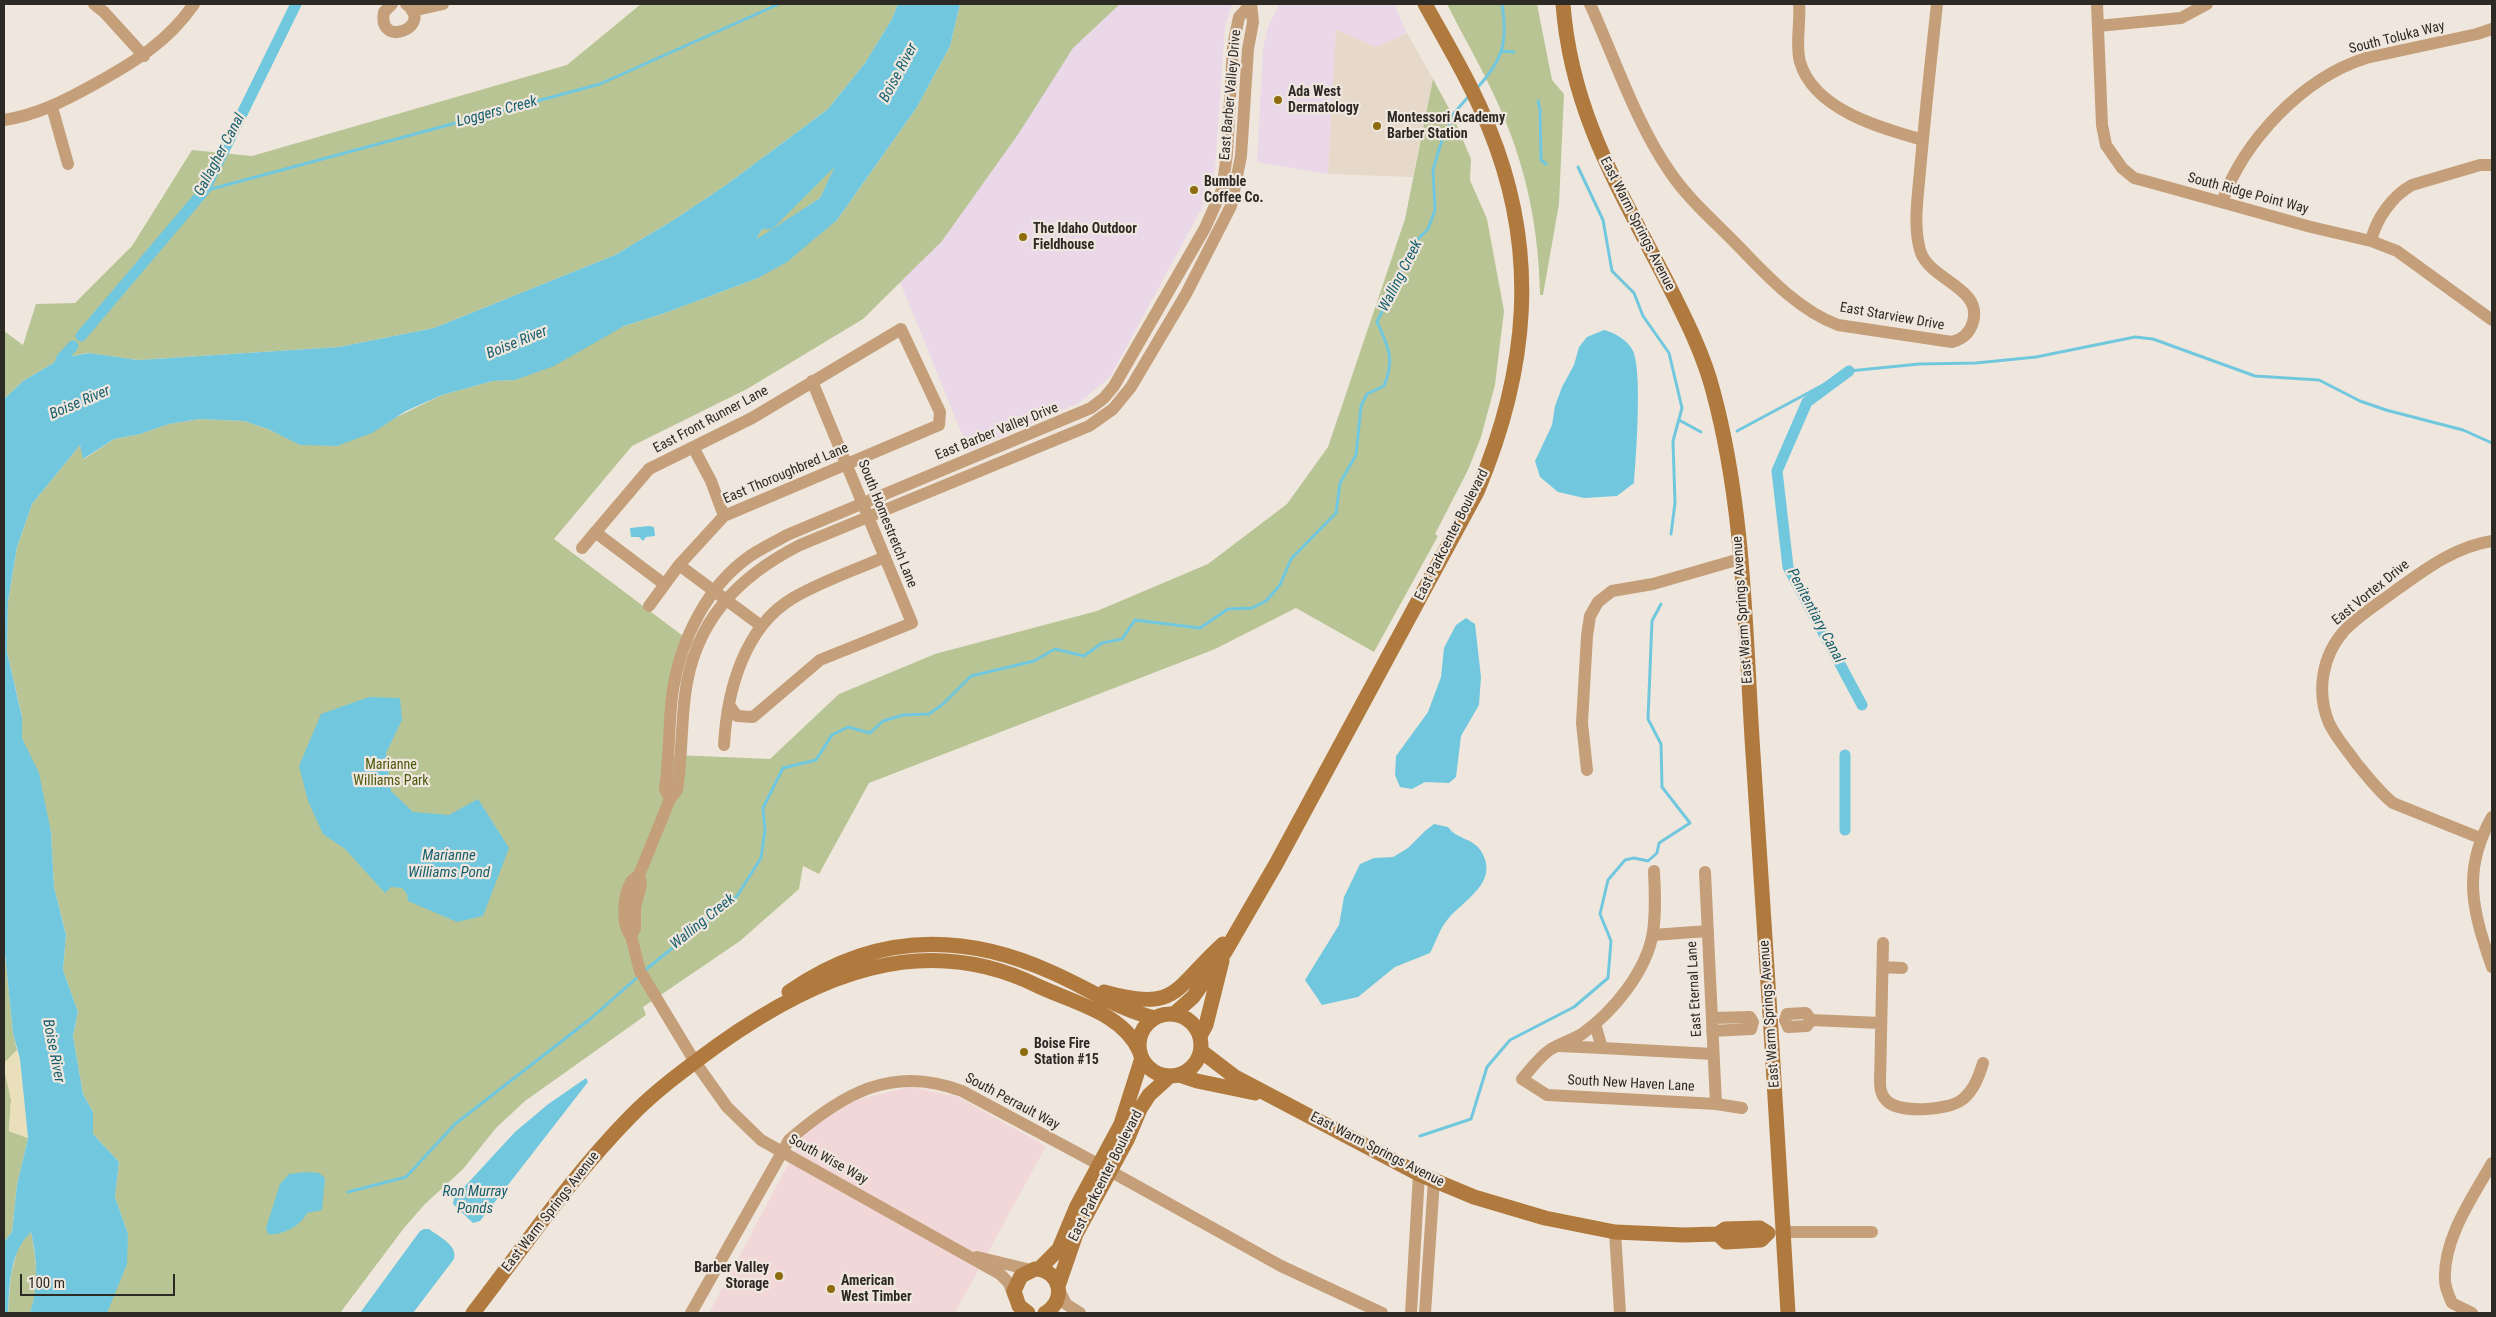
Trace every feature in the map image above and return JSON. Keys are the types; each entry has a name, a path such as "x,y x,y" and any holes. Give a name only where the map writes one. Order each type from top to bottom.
{"street":[{"path":"94,4 104,12 144,56"},
{"path":"4,120 52,107 144,56 172,32 194,4"},
{"path":"392,4 387,7 383,17 386,26 394,32 408,29 414,21 409,7 443,4"},
{"name":"East Barber Valley Drive","path":"670,799 665,789 677,670 689,633 714,592 730,573 750,556 787,535 1091,408 1104,398 1114,386 1204,228 1222,190 1227,154 1233,46 1239,17 1251,4 1253,22 1248,48 1241,156 1231,206 1186,294 1131,387 1113,410 1089,426 800,545 772,560 750,575 710,620 690,667 685,693 677,790 670,799 639,875 641,885 636,907 635,928 631,936 640,971 656,1002 695,1062"},
{"name":"East Parkcenter Boulevard","path":"1174,1014 1193,997 1225,952 1276,864 1477,492 1503,424 1520,341 1520,263 1515,213 1503,167 1488,124 1425,4"},
{"name":"East Warm Springs Avenue","path":"1200,1043 1226,1072 1419,1174 1474,1197 1545,1218 1616,1232 1683,1235 1718,1234 1726,1242 1761,1240 1768,1233 1784,1232 1778,1021 1740,558 1732,485 1713,391 1695,338 1614,178 1586,116 1571,67 1563,4"},
{"name":"East Starview Drive","path":"1590,4 1643,123 1670,172 1767,276 1806,309 1838,324 1952,342 1967,334 1971,328 1974,312 1971,300 1928,265 1920,252 1917,233 1923,140 1937,4"},
{"path":"1799,4 1800,61 1806,75 1818,90 1853,116 1880,127 1923,140"},
{"name":"South Ridge Point Way","path":"2097,4 2102,125 2106,145 2114,158 2134,178 2311,227 2371,241 2397,251 2492,320"},
{"path":"2098,26 2181,18 2207,4"},
{"name":"South Toluka Way","path":"2222,202 2231,182 2264,130 2274,118 2313,84 2360,60 2492,29"},
{"path":"52,107 68,164"},
{"path":"2371,241 2380,218 2401,191 2412,185 2480,165 2492,165"},
{"name":"East Front Runner Lane","path":"582,548 649,469 752,418 812,380 901,329 940,412 939,425"},
{"name":"South Homestretch Lane","path":"728,705 737,716 753,717 820,660 912,623 812,380"},
{"name":"East Thoroughbred Lane","path":"648,606 679,566 724,516 939,425"},
{"path":"693,447 711,482 724,516"},
{"path":"595,532 664,584"},
{"name":"East Vortex Drive","path":"2480,838 2393,803 2381,793 2329,724 2323,704 2322,684 2325,665 2332,647 2345,630 2438,561 2461,550 2492,541"},
{"path":"724,745 728,705 740,666 760,625 793,598 885,557"},
{"path":"1587,770 1582,722 1586,646 1590,616 1598,602 1612,591 1653,584 1740,558"},
{"path":"679,566 760,625"},
{"path":"2492,817 2480,838 2474,865 2473,897 2476,922 2492,967"},
{"path":"1557,1046 1580,1035 1595,1024 1627,988 1644,960 1653,935 1656,907 1654,871"},
{"name":"East Eternal Lane","path":"1705,872 1716,1104"},
{"path":"1653,935 1708,931"},
{"path":"1074,983 1132,1000 1159,999 1184,986 1207,958 1236,933"},
{"path":"1883,943 1881,1091 1886,1101 1899,1107 1943,1108 1962,1100 1977,1081 1983,1063"},
{"name":"East Warm Springs Avenue","path":"751,1022 774,1002 827,967 871,951 895,947 965,946 1016,958 1074,983 1123,1009 1155,1018"},
{"name":"East Parkcenter Boulevard","path":"1200,1043 1225,952"},
{"name":"East Warm Springs Avenue","path":"477,1312 573,1179 631,1115 695,1062 751,1022 779,1005 849,973 890,963 952,961 990,969 1029,981 1111,1019 1127,1030 1135,1040 1141,1055"},
{"path":"1883,967 1902,968"},
{"path":"1164,1014 1174,1014 1190,1021 1200,1043 1194,1066 1175,1076 1154,1071 1141,1055 1142,1033 1155,1018 1164,1014"},
{"path":"1712,1024 1750,1016 1753,1022 1778,1021 1788,1027 1807,1026 1811,1020 1881,1023"},
{"path":"1595,1024 1602,1048"},
{"path":"1557,1046 1713,1054"},
{"name":"South New Haven Lane","path":"1557,1046 1549,1050 1522,1079 1547,1095 1716,1104 1742,1108"},
{"name":"East Parkcenter Boulevard","path":"1045,1313 1056,1304 1059,1288 1076,1234 1121,1124 1141,1055"},
{"name":"South Wise Way","path":"695,1062 727,1108 761,1140 1000,1274 1009,1283 1014,1297"},
{"name":"East Parkcenter Boulevard","path":"1014,1297 1017,1280 1035,1270 1059,1249 1077,1206 1104,1168 1150,1095 1175,1076"},
{"name":"East Warm Springs Avenue","path":"1175,1076 1273,1097"},
{"name":"South Perrault Way","path":"691,1313 789,1140 805,1126 850,1097 880,1084 916,1079 944,1084 962,1091 1281,1266 1382,1313"},
{"path":"2472,1313 2452,1303 2444,1283 2446,1254 2467,1208 2492,1163"},
{"path":"1411,1313 1419,1174"},
{"path":"1425,1313 1434,1180"},
{"path":"1616,1232 1620,1313"},
{"path":"1788,1313 1784,1232 1872,1232"},
{"name":"South Wise Way","path":"971,1257 1035,1270"},
{"path":"1035,1270 1050,1274 1066,1304 1080,1313"},
{"path":"1010,1313 1014,1297"},
{"path":"1014,1297 1019,1306 1028,1313"}],"shaded area":[{"path":"1120,4 1232,4 1225,26 1215,170 1209,195 1110,377 1079,403 969,451 900,282 942,240 1073,48"},
{"path":"1279,4 1394,4 1407,33 1376,47 1336,30 1328,174 1257,162 1263,49 1268,27"},
{"name":"Montessori Academy Barber Station","path":"1336,30 1376,47 1407,33 1433,79 1413,177 1328,174"},
{"path":"910,1087 956,1096 1046,1146 955,1313 709,1313 809,1125 859,1099"}],"green space":[{"path":"641,4 898,4 892,19 865,63 828,109 726,185 672,221 615,255 434,328 339,347 138,360 88,353 62,358 23,381 4,399 4,331 23,345 36,304 75,303 132,246 192,150 252,156 567,65"},
{"name":"Marianne Williams Park","path":"960,4 1120,4 1073,48 1019,133 942,241 863,319 747,389 632,446 554,539 691,642 677,690 674,755 770,759 839,694 935,654 1097,611 1208,564 1287,504 1328,447 1405,219 1433,79 1453,116 1471,159 1470,180 1487,219 1504,311 1495,385 1481,437 1468,470 1435,534 1438,536 1374,652 1296,608 1215,649 869,783 819,874 803,866 799,889 740,941 643,1007 646,1015 525,1101 496,1128 463,1169 425,1204 404,1228 340,1313 107,1313 128,1234 115,1197 119,1162 93,1134 93,1112 83,1094 73,1036 78,1012 63,970 66,934 54,887 51,832 22,738 22,716 7,652 8,602 17,547 32,504 80,445 84,459 114,439 140,434 169,424 200,419 244,421 268,429 299,444 337,446 442,395 493,381 515,380 624,326 665,313 758,278 837,220 917,107 950,46"},
{"path":"1447,4 1537,4 1552,80 1564,94 1559,204 1543,295 1540,295 1537,248 1530,202 1511,135 1496,99"},
{"path":"842,144 844,149 820,198 757,240 758,234 775,217 819,160"},
{"path":"4,944 13,1033 17,1050 5,1063 11,1100 9,1131 28,1138 17,1185 12,1232 4,1242"},
{"path":"31,1231 36,1272 33,1303 30,1313 8,1313 11,1274 19,1244"}],"sand":[{"path":"17,1050 20,1059 28,1138 9,1131 11,1100 5,1074 5,1062"}],"water":[{"path":"898,4 960,4 950,46 917,107 837,220 787,262 758,278 665,313 624,326 554,366 515,380 493,381 442,395 406,411 372,433 337,446 300,445 268,429 244,421 200,419 169,424 140,434 114,439 83,459 80,445 32,504 17,547 8,602 7,652 22,717 22,738 39,773 51,832 54,887 66,935 63,970 78,1012 73,1036 83,1094 93,1112 93,1134 119,1162 115,1197 128,1234 127,1264 107,1313 30,1313 36,1283 35,1252 31,1232 18,1249 10,1280 8,1313 4,1313 4,1242 12,1232 17,1185 28,1138 20,1059 13,1033 4,944 4,399 23,381 62,358 89,353 138,360 339,347 434,328 615,255 672,221 726,185 828,109 865,63 892,19","holes":["842,144 843,149 820,198 757,239 760,232 777,216 798,186 822,158"]},
{"path":"1604,330 1627,342 1632,349 1635,359 1638,413 1634,483 1617,496 1584,498 1558,492 1540,477 1535,461 1552,425 1555,406 1562,387 1574,365 1579,347 1587,337"},
{"path":"654,527 655,536 646,537 643,541 639,537 631,537 630,528"},
{"path":"1466,618 1475,624 1481,677 1479,705 1461,736 1456,777 1449,783 1425,782 1412,789 1400,787 1395,775 1396,756 1428,712 1441,677 1444,648 1456,625"},
{"name":"Marianne Williams Pond","path":"369,697 400,698 402,720 386,753 391,791 413,812 449,815 478,799 509,848 483,916 457,922 408,901 407,894 402,888 391,887 385,893 345,849 323,834 308,801 299,766 321,714"},
{"path":"1434,824 1448,827 1455,834 1474,843 1478,847 1486,862 1486,872 1483,881 1471,897 1445,923 1430,953 1395,967 1358,997 1322,1005 1305,980 1339,925 1344,897 1360,864 1374,858 1393,857 1408,848"},
{"name":"Ron Murray Ponds","path":"586,1078 588,1082 480,1221 473,1223 453,1204 454,1198 515,1132 547,1105"},
{"path":"319,1173 325,1178 322,1210 307,1213 291,1229 280,1233 268,1234 266,1228 280,1184 289,1174"},
{"name":"Ron Murray Ponds","path":"429,1229 450,1245 453,1250 454,1259 413,1313 360,1313 420,1231"}],"waterway":[{"name":"Gallagher Canal","path":"81,336 204,191 296,4"},
{"name":"Loggers Creek","path":"204,191 600,84 779,4"},
{"name":"Walling Creek","path":"1477,88 1493,68 1502,50 1504,40 1502,4"},
{"path":"1502,51 1514,52"},
{"name":"Walling Creek","path":"644,971 737,896 761,858 765,830 763,808 783,768 816,760 832,735 848,727 870,733 883,721 903,715 929,714 943,704 971,676 1034,661 1055,649 1084,656 1102,643 1122,639 1135,620 1200,628 1228,609 1252,608 1266,601 1280,585 1291,559 1336,513 1340,483 1356,455 1361,406 1367,394 1384,386 1389,368 1389,354 1385,339 1377,322 1415,242 1428,229 1435,210 1433,170 1440,146 1454,113 1469,96"},
{"path":"1538,101 1540,109 1541,160 1546,164"},
{"name":"Boise River","path":"768,220 860,128"},
{"path":"1578,167 1603,220 1612,271 1634,293 1643,316 1669,353 1682,408 1673,441 1675,503 1671,534"},
{"path":"1737,431 1849,371 1919,364 1976,363 2036,357 2135,337 2153,339 2255,376 2319,380 2360,401 2386,410 2463,430 2492,443"},
{"name":"Gallagher Canal","path":"57,371 62,358 73,346"},
{"name":"Penitentiary Canal","path":"1849,371 1807,402 1777,471 1788,567 1862,705"},
{"path":"1679,420 1701,432"},
{"path":"1420,1136 1471,1119 1487,1067 1510,1040 1574,1007 1608,978 1611,941 1600,914 1608,880 1625,860 1634,858 1648,861 1657,853 1659,843 1690,823 1662,787 1661,744 1648,719 1652,621 1661,604"},
{"name":"Penitentiary Canal","path":"1845,755 1845,830"},
{"name":"Walling Creek","path":"348,1192 406,1177 455,1124 589,1020 640,975"}],"place":[{"name":"Ada West Dermatology","path":"1278,100"},
{"name":"Montessori Academy Barber Station","path":"1377,126"},
{"name":"Bumble Coffee Co.","path":"1194,190"},
{"name":"The Idaho Outdoor Fieldhouse","path":"1023,237"},
{"name":"Boise Fire Station #15","path":"1024,1052"},
{"name":"Barber Valley Storage","path":"779,1276"},
{"name":"American West Timber","path":"831,1289"}]}
